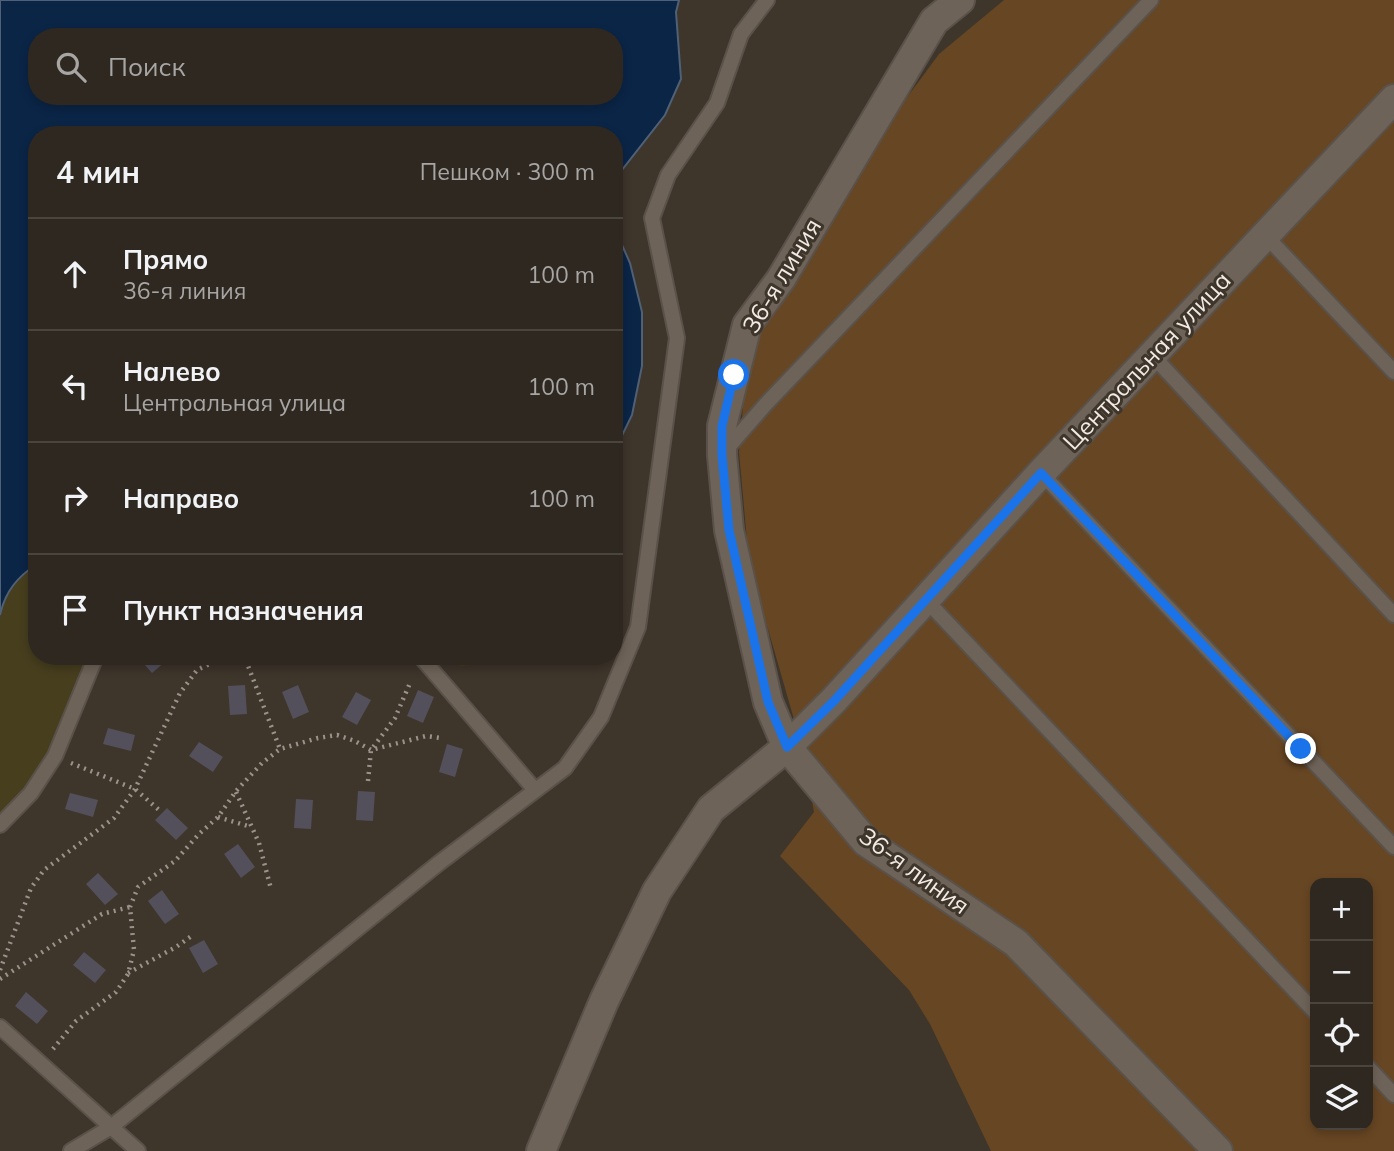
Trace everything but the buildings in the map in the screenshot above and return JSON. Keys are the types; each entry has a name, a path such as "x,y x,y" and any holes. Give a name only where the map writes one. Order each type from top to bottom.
{"street":[{"name":"36-я линия","path":"960,0 934,21 780,279 747,325 722,426 729,530 768,702 787,747 866,842 1016,943 1218,1151"},
{"name":"Центральная улица","path":"541,1151 604,1001 657,891 710,809 787,747 834,701 1041,473 1394,99"}],"lane":[{"path":"623,662 638,626 677,338 652,218 668,175 717,103 741,34 767,0"},
{"path":"722,455 765,405 1151,0"},
{"path":"1265,235 1394,372"},
{"path":"1152,355 1394,615"},
{"path":"1041,473 1394,847"},
{"path":"925,599 1310,1007"},
{"path":"0,825 31,793 55,756 92,665"},
{"path":"428,665 535,790"},
{"path":"71,1151 111,1127 439,863 565,768 601,716 622,665"},
{"path":"0,1027 138,1151"},
{"path":"1373,1072 1394,1095"}],"path":[{"path":"0,970 31,888 44,870 114,818 135,789 180,694 197,670 208,665"},
{"path":"248,665 280,749"},
{"path":"368,781 371,750 395,718 410,683"},
{"path":"41,1064 76,1021 116,992 128,974 134,950 130,907 138,887 175,862 218,817 262,763 280,749 337,735 371,750 426,736 440,738"},
{"path":"55,756 135,789 159,810"},
{"path":"236,792 260,843 271,889"},
{"path":"218,817 252,827"},
{"path":"0,979 102,914 130,907"},
{"path":"128,974 193,935"}],"shaded area":[{"path":"1004,0 1394,0 1394,1151 991,1151 930,1024 909,990 780,856 814,812 804,754 749,563 739,452 745,384 756,329 894,115 939,54"}],"sand":[{"path":"28,570 28,665 92,665 55,756 0,825 0,615 5,599"}],"water":[{"path":"0,0 679,0 676,12 681,79 665,115 623,169 623,126 28,126 28,570 5,599 0,615"},
{"path":"623,247 630,263 642,312 642,366 632,415 623,434"}],"route":[{"path":"734,375 722,426 729,530 768,702 787,747 834,701 1041,473 1301,749"}]}
